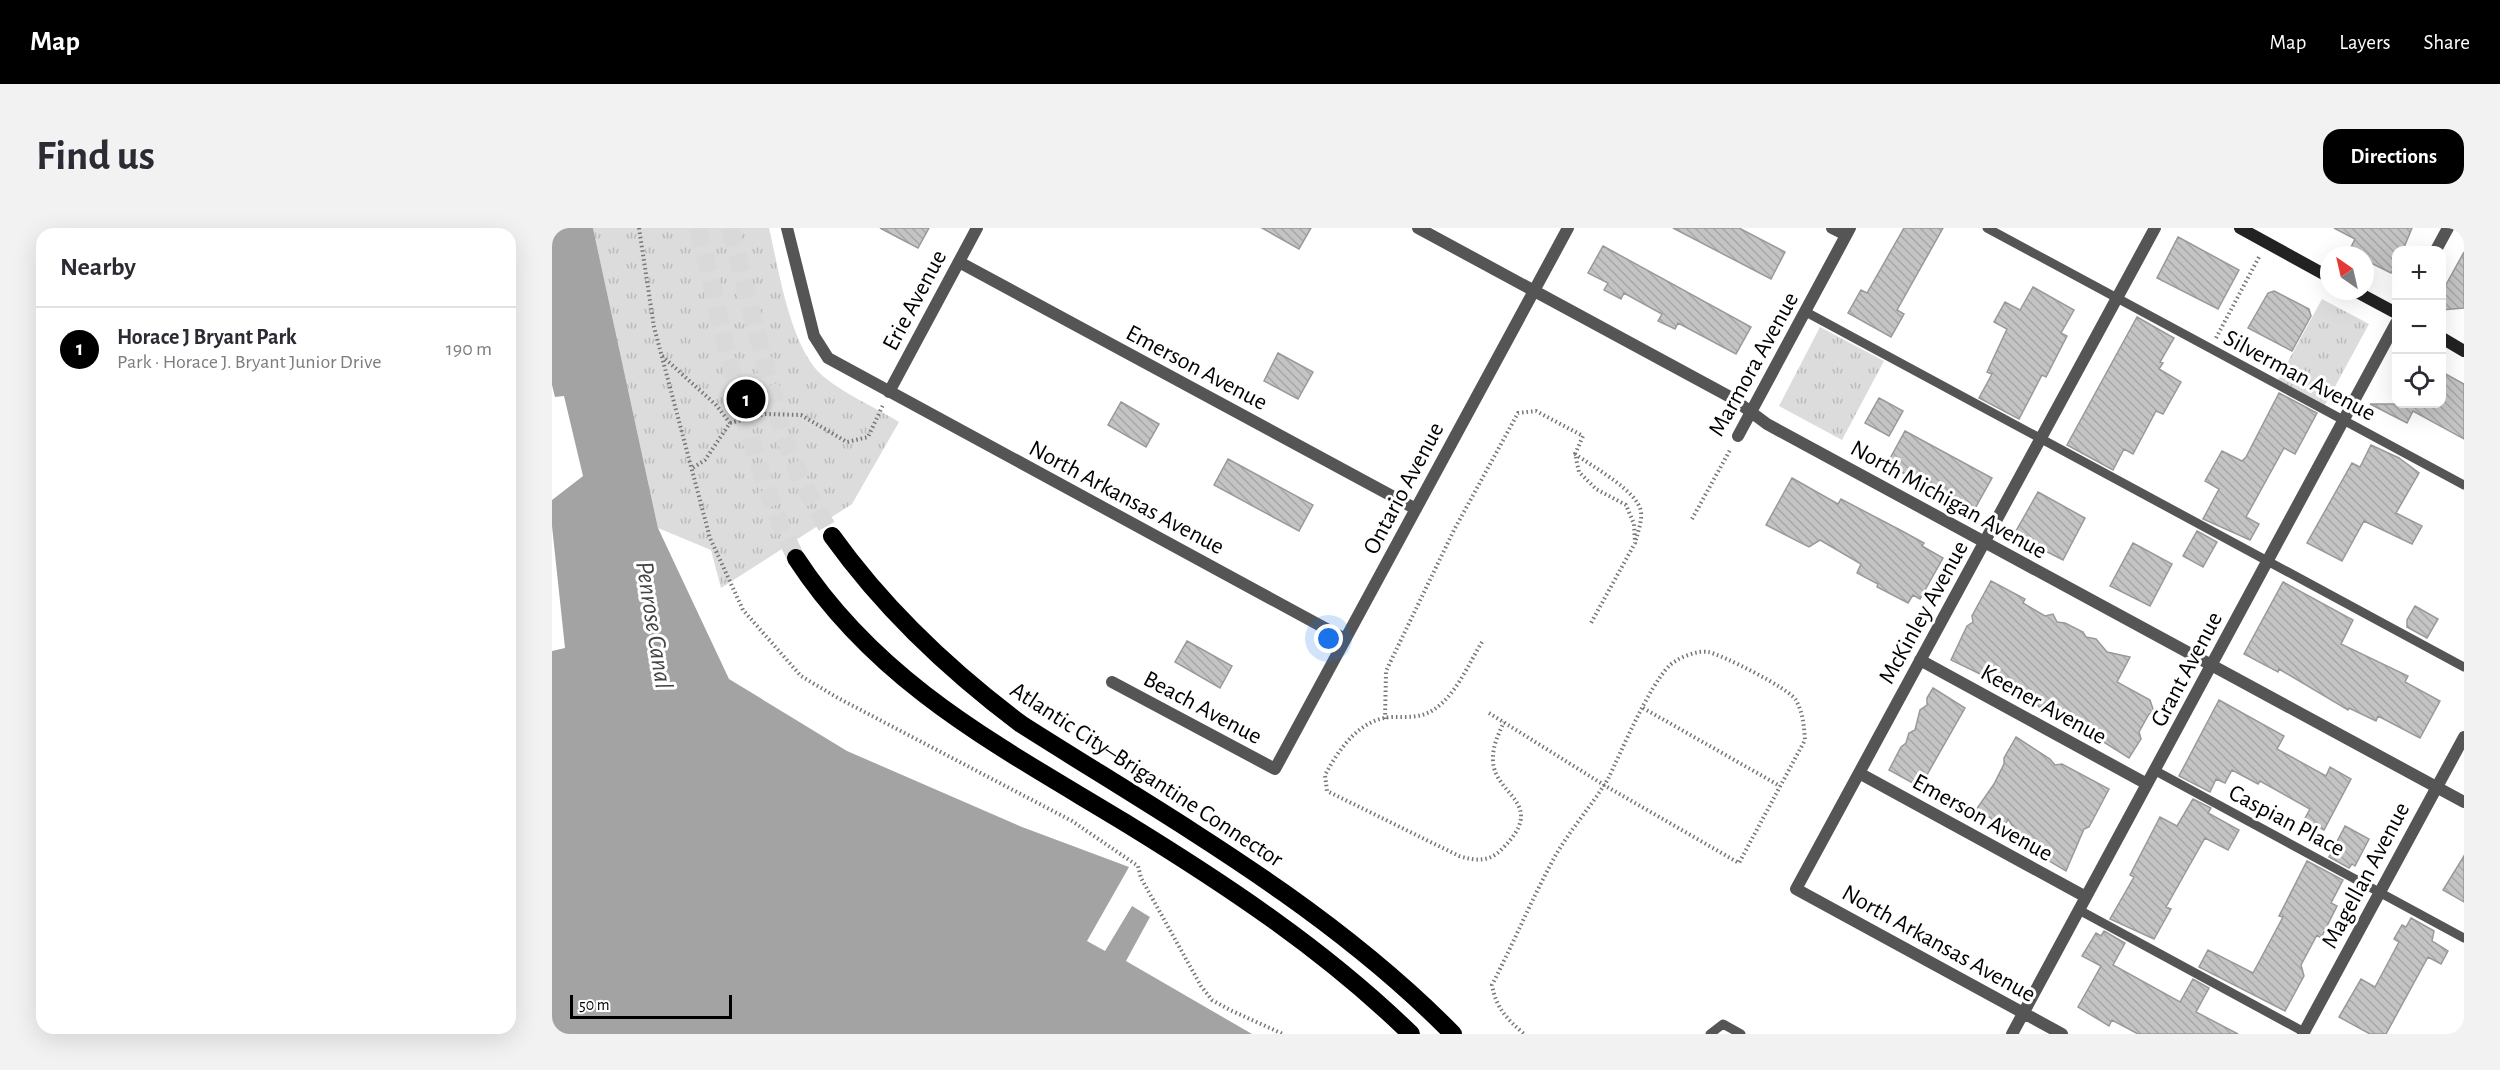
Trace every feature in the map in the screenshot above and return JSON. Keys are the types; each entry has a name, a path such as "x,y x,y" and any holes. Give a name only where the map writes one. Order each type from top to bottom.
{"highway":[{"name":"Atlantic City–Brigantine Connector","path":"832,536 853,566 902,622 967,682 1021,724 1222,849 1296,900 1376,962 1453,1034"},
{"path":"796,558 839,617 894,672 926,697 988,739 1237,894 1350,979 1411,1034"},
{"path":"1350,979 1391,1034"}],"street":[{"name":"North Arkansas Avenue","path":"787,228 817,345 828,358 1345,639"},
{"name":"Erie Avenue","path":"889,392 977,228"},
{"name":"North Michigan Avenue","path":"1418,228 1732,398 1751,413 1984,542 2464,802"},
{"name":"Ontario Avenue","path":"1275,769 1568,228"},
{"path":"1832,228 1848,232"},
{"name":"McKinley Avenue","path":"1796,889 2155,228"},
{"path":"2240,228 2320,272"},
{"path":"2438,246 2448,228"},
{"name":"Marmora Avenue","path":"1738,436 1848,232"},
{"name":"Emerson Avenue","path":"959,262 1416,509"},
{"path":"2371,300 2392,311"},
{"name":"Grant Avenue","path":"2012,1034 2392,333"},
{"path":"2446,340 2464,351"},
{"name":"Keener Avenue","path":"1920,660 2147,784"},
{"name":"Beach Avenue","path":"1112,682 1275,769"},
{"name":"Magellan Avenue","path":"2304,1033 2464,737"},
{"name":"Emerson Avenue","path":"1859,773 2086,897"},
{"name":"North Arkansas Avenue","path":"1796,889 2062,1034"}],"lane":[{"name":"Silverman Avenue","path":"1988,228 2464,485"},
{"path":"1806,312 2464,667"},
{"name":"Caspian Place","path":"2154,771 2464,938"},
{"path":"2079,910 2304,1033"},
{"path":"1710,1034 1723,1024 1741,1034"}],"path":[{"path":"639,228 648,296 691,469 710,538 743,610 801,676 838,698 1072,821 1138,866 1141,878 1212,1000 1283,1034"},
{"path":"2210,349 2266,242"},
{"path":"662,356 716,405 730,423"},
{"path":"691,469 705,460 730,423 765,414 801,415 847,442 868,437 889,392"},
{"path":"1384,719 1386,671 1454,530 1518,413 1536,411 1583,436 1575,454 1580,472 1596,489 1626,505 1631,513 1635,543"},
{"name":"Marmora Avenue","path":"1692,519 1738,436"},
{"path":"1575,454 1636,497 1641,510 1641,521 1635,543 1591,623"},
{"path":"1482,642 1449,695 1433,710 1413,718 1384,719 1363,726 1345,744 1325,775 1327,791 1459,856 1476,861 1495,856 1513,838 1521,817 1515,798 1498,777 1493,763 1495,742 1504,722"},
{"path":"1489,713 1604,785 1738,863 1805,740 1804,720 1795,698 1776,683 1707,652 1684,657 1670,665 1643,708 1604,785 1554,858 1492,985 1495,1001 1507,1019 1524,1034"},
{"path":"1643,708 1780,786"}],"green space":[{"path":"593,228 769,228 787,308 802,348 812,364 824,377 851,395 899,422 852,504 721,588 711,550 658,528"},
{"path":"2321,300 2369,324 2325,405 2278,380"},
{"path":"1820,327 1884,361 1842,440 1779,406"}],"water":[{"name":"Penrose Canal","path":"552,228 593,228 658,528 729,679 847,751 1022,827 1129,867 1087,941 1105,951 1132,906 1150,917 1126,961 1252,1034 552,1034 552,651 565,648 552,526 552,500 583,476 564,396 555,397 552,385"}],"building":[{"path":"880,228 929,228 918,248"},
{"path":"1262,228 1311,228 1299,249"},
{"path":"1673,228 1739,228 1785,252 1771,279"},
{"path":"1904,228 1943,228 1897,310 1904,314 1891,337 1848,313 1861,290 1867,293"},
{"path":"2334,228 2412,228 2405,246 2392,246 2391,273 2374,264 2374,246 2352,246 2355,239"},
{"path":"2178,237 2239,270 2218,309 2157,278"},
{"path":"1603,246 1751,327 1736,354 1678,323 1675,329 1658,321 1662,314 1624,293 1621,299 1604,290 1608,283 1588,273"},
{"path":"2464,252 2464,308 2446,310 2446,285"},
{"path":"2033,287 2074,310 2061,333 2067,336 2046,377 2042,375 2019,419 1979,398 1992,374 1987,372 2007,329 1994,322 2005,302 2020,310"},
{"path":"2274,291 2309,309 2311,316 2292,351 2248,328 2268,293"},
{"path":"2137,317 2174,338 2160,362 2163,363 2159,369 2181,382 2163,414 2156,411 2133,454 2124,449 2113,470 2067,445"},
{"path":"1278,353 1313,372 1298,399 1264,381"},
{"path":"2446,374 2464,384 2464,439 2413,411 2407,423 2370,404 2392,404 2392,408 2446,408"},
{"path":"2279,393 2317,413 2295,454 2284,448 2246,517 2259,524 2250,540 2203,519 2219,489 2205,481 2222,451 2242,461 2246,457"},
{"path":"1879,398 1903,411 1889,436 1865,423"},
{"path":"1121,402 1159,424 1146,447 1108,425"},
{"path":"1905,431 1992,478 1973,512 1887,464"},
{"path":"2371,445 2399,458 2419,473 2396,513 2422,526 2412,544 2364,521 2342,561 2307,543 2352,463 2360,467"},
{"path":"1228,459 1313,505 1299,531 1214,485"},
{"path":"1792,478 1838,504 1841,499 1902,531 1924,543 1922,546 1943,558 1920,599 1913,595 1908,603 1877,587 1878,584 1857,573 1861,564 1820,540 1809,547 1766,525"},
{"path":"2038,492 2085,518 2063,560 2026,541 2028,537 2016,531"},
{"path":"2197,531 2217,542 2203,567 2183,556"},
{"path":"2133,543 2172,564 2150,606 2110,586"},
{"path":"1991,581 2025,599 2023,603 2045,616 2053,614 2057,622 2065,623 2083,632 2086,637 2096,639 2107,652 2130,657 2117,682 2150,700 2154,712 2149,714 2139,732 2141,739 2129,758 2072,722 2067,722 2047,706 2039,707 2034,700 2026,700 2020,691 2011,692 2009,688 1951,660 1967,626 1973,622 1972,616"},
{"path":"2283,582 2353,620 2341,644 2408,676 2405,682 2440,701 2420,738 2378,716 2376,721 2349,708 2348,710 2279,669 2278,672 2244,654"},
{"path":"2415,606 2438,619 2427,638 2407,627 2407,620"},
{"path":"1187,641 1232,666 1220,688 1175,662"},
{"path":"1933,688 1965,708 1920,787 1889,770 1901,747 1906,743 1909,733 1915,730 1920,710 1927,705 1927,698"},
{"path":"2219,700 2284,736 2277,749 2326,776 2330,767 2351,779 2324,830 2304,820 2310,809 2260,781 2258,784 2232,770 2225,783 2216,779 2210,792 2179,776"},
{"path":"2016,737 2050,759 2055,765 2062,764 2109,789 2089,827 2084,829 2066,871 2034,852 2037,844 2022,841 2008,819 2004,828 1990,817 1969,820 1994,784 2004,764 2004,758"},
{"path":"2193,799 2211,808 2208,813 2239,830 2228,850 2205,838 2166,907 2171,909 2154,939 2110,919 2134,877 2130,875 2160,817 2177,826"},
{"path":"2345,826 2369,839 2355,866 2352,864 2349,868 2329,857"},
{"path":"2464,856 2464,902 2443,890"},
{"path":"2307,861 2343,880 2331,903 2337,906 2321,938 2317,935 2301,965 2304,976 2285,1011 2199,967 2208,950 2253,973 2283,917 2279,916"},
{"path":"2411,918 2434,931 2432,941 2448,951 2441,964 2428,957 2386,1034 2370,1034 2339,1017 2361,979 2375,987 2399,942 2394,939 2402,925 2406,927"},
{"path":"2104,931 2125,943 2113,965 2180,1002 2193,979 2209,988 2196,1012 2238,1034 2138,1034 2112,1020 2109,1026 2078,1007 2101,966 2082,956 2096,933 2101,936"}],"tunnel":[{"path":"698,228 751,439 779,520 796,558"},
{"path":"730,228 782,431 802,482 832,536"}],"place":[{"name":"Horace J Bryant Park","path":"746,399"}]}
